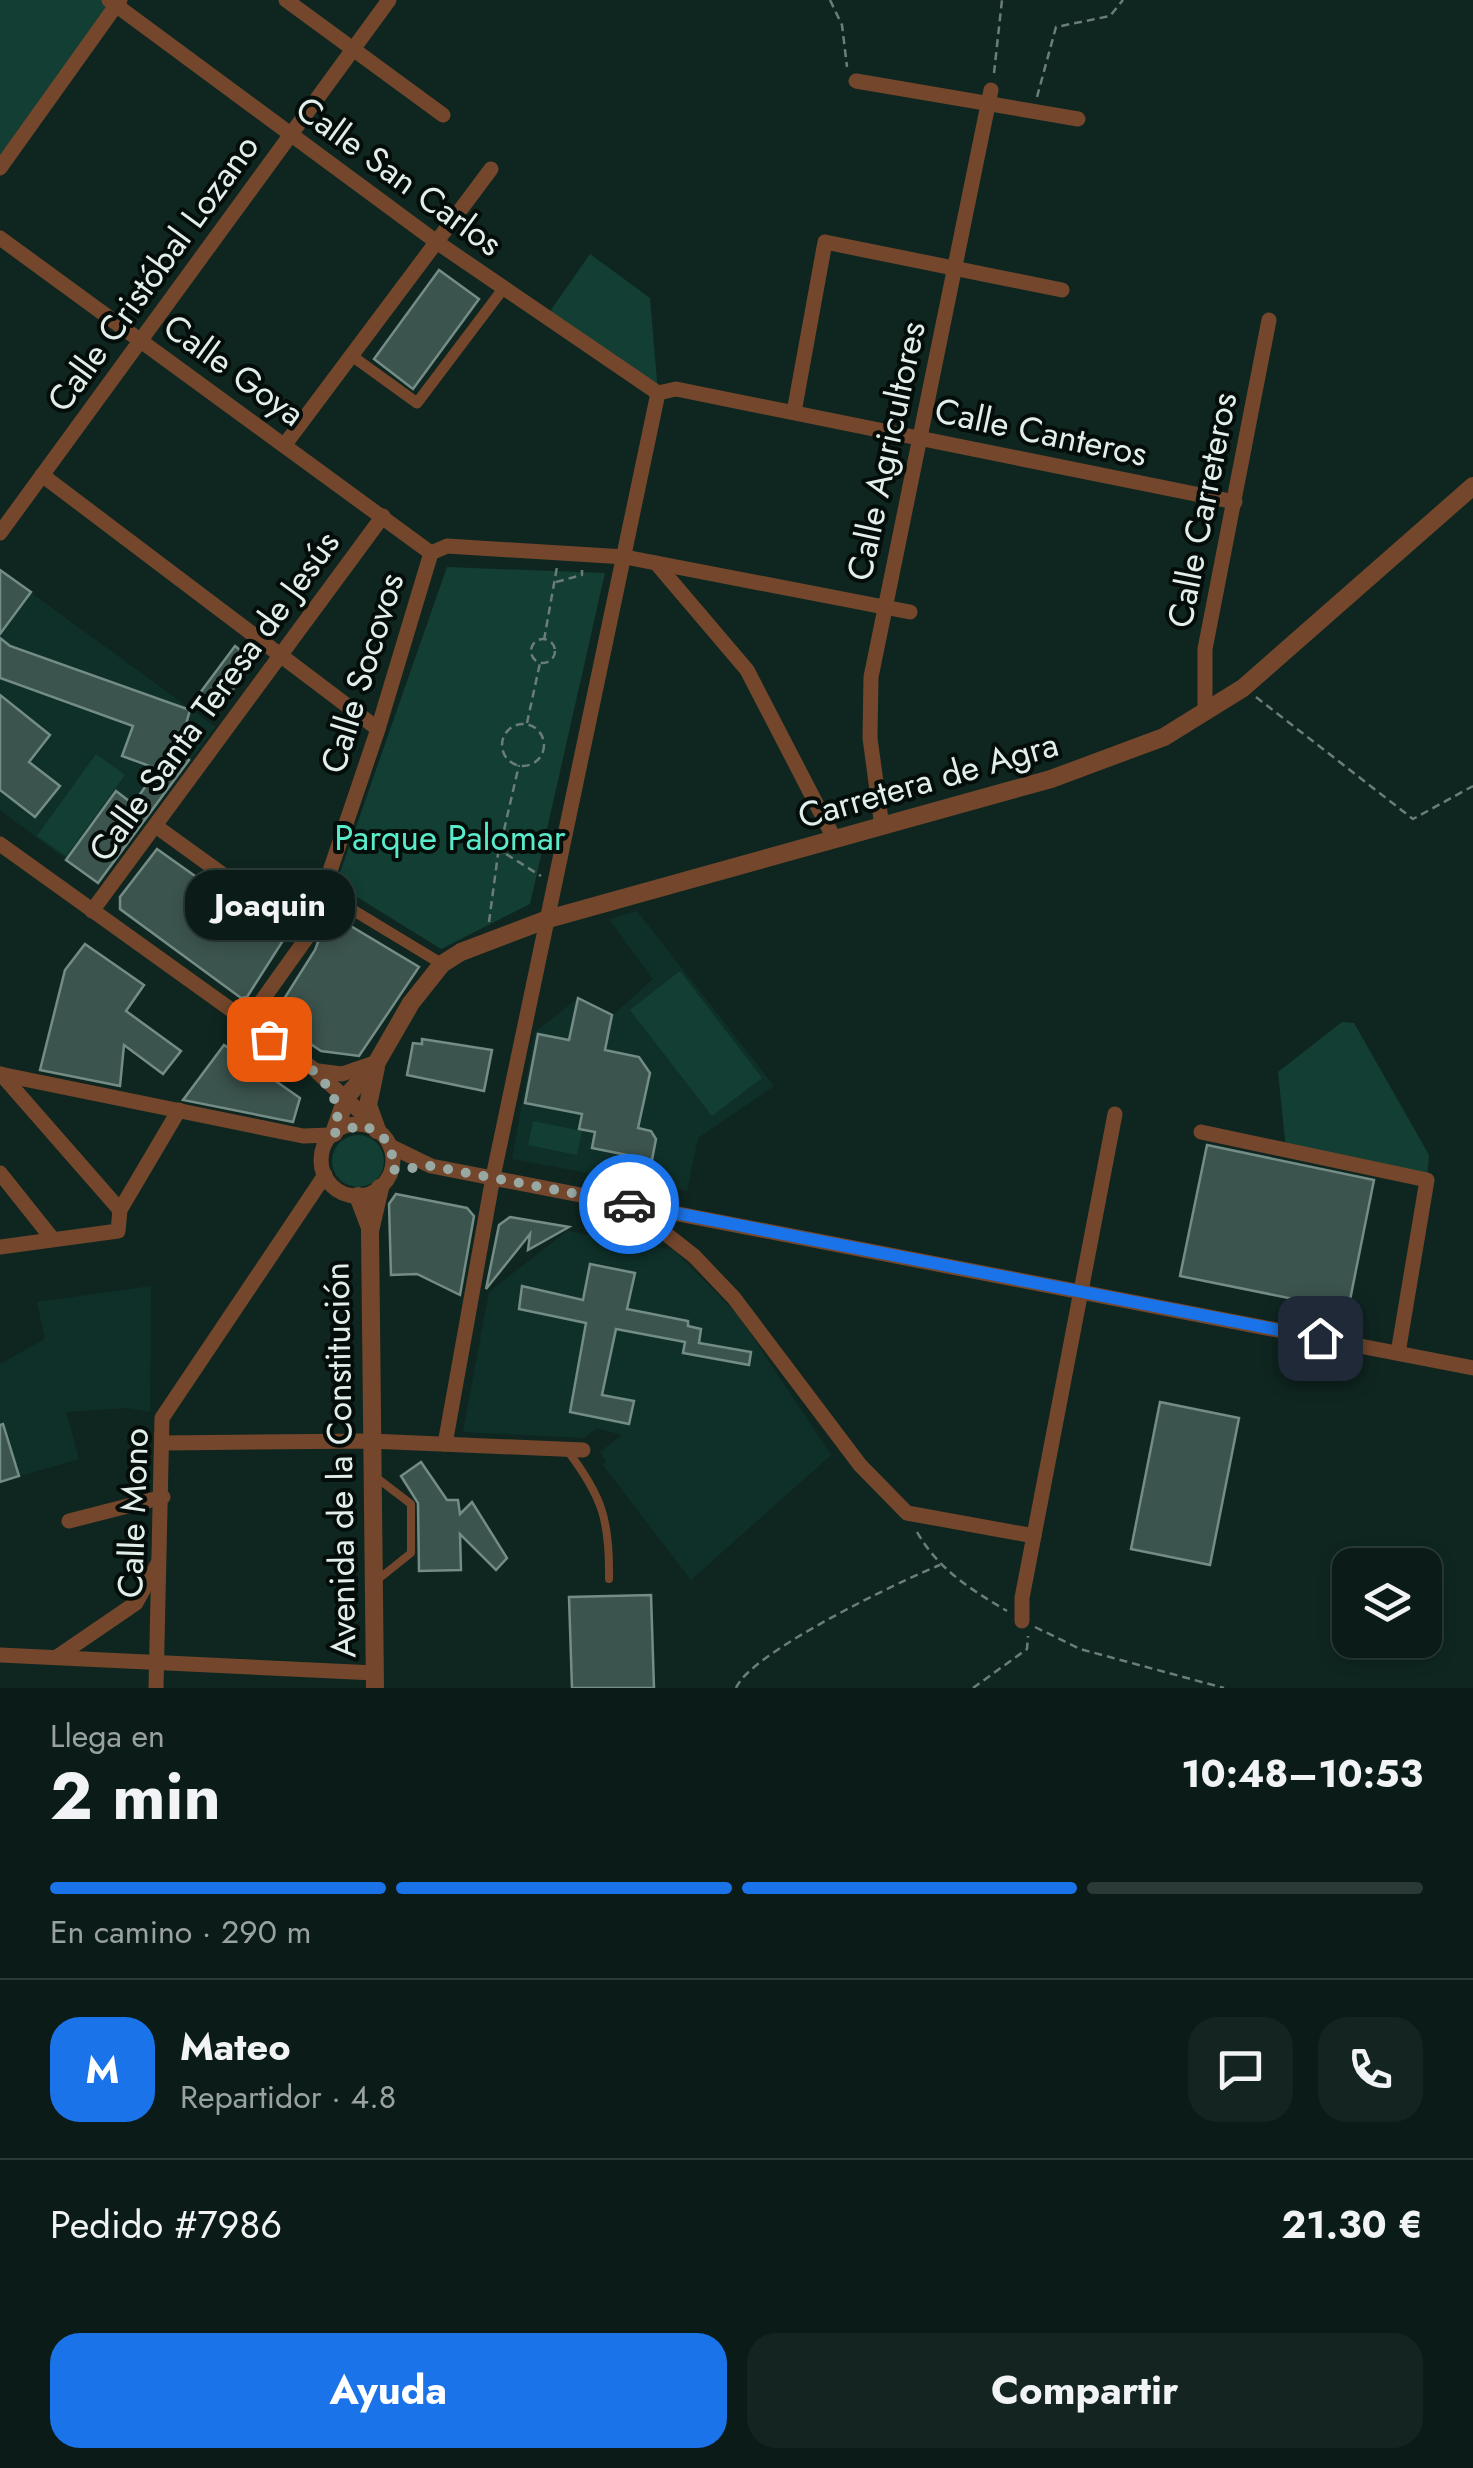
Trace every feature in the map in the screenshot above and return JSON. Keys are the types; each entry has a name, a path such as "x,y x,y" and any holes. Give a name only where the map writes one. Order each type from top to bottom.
{"street":[{"path":"286,0 443,115"},
{"name":"Calle Cristóbal Lozano","path":"0,533 389,0"},
{"path":"0,168 115,2"},
{"name":"Calle San Carlos","path":"115,2 438,243 658,393"},
{"path":"856,81 990,97 1033,111 1078,119"},
{"name":"Calle Agricultores","path":"882,827 870,722 871,677 990,97"},
{"path":"286,443 491,169"},
{"name":"Calle Goya","path":"0,238 286,443 431,553"},
{"path":"794,412 825,242 1062,290"},
{"path":"352,356 416,403 503,289"},
{"name":"Calle Carreteros","path":"1204,713 1205,649 1270,320"},
{"name":"Calle Canteros","path":"658,393 676,389 1234,502"},
{"path":"445,1444 493,1177 658,393"},
{"path":"42,475 378,730"},
{"name":"Carretera de Agra","path":"334,1130 347,1096 377,1062 411,1002 442,964 490,938 1099,765 1164,737 1242,688 1473,486"},
{"name":"Calle Santa Teresa de Jesús","path":"92,911 383,516"},
{"path":"431,553 447,546 625,557 910,612"},
{"name":"Calle Socovos","path":"246,1023 308,936 378,730 431,553"},
{"path":"656,563 746,670 835,840"},
{"path":"157,827 308,936"},
{"path":"0,844 319,1073 347,1096 390,1146 431,1166"},
{"path":"323,892 442,964"},
{"path":"319,1073 342,1074 377,1062"},
{"name":"Carretera de Agra","path":"374,1127 369,1097 377,1062"},
{"path":"319,1073 334,1130 322,1154"},
{"path":"1,1074 303,1136 318,1146 324,1175 349,1194"},
{"path":"1,1074 120,1210"},
{"path":"0,1247 51,1237 118,1231 120,1210 179,1110"},
{"path":"1022,1621 1034,1536 1115,1114"},
{"path":"303,1136 362,1125 374,1127"},
{"path":"1201,1132 1427,1180 1398,1354"},
{"path":"307,1204 380,1188 392,1170 390,1146"},
{"path":"392,1170 431,1166 493,1177 1473,1368"},
{"path":"0,1172 51,1237"},
{"name":"Calle Mono","path":"156,1688 162,1418 324,1175"},
{"name":"Avenida de la Constitución","path":"375,1681 370,1230 380,1188"},
{"name":"Avenida de la Constitución","path":"349,1194 370,1230"},
{"path":"626,1203 694,1256 734,1298 860,1465 907,1513 1034,1536"},
{"path":"162,1443 370,1442 575,1450"},
{"path":"69,1521 163,1497"},
{"path":"58,1657 136,1603 161,1558"},
{"path":"0,1655 157,1660 375,1681"}],"lane":[{"path":"575,1450 603,1504 610,1536 609,1578"},
{"path":"371,1473 411,1504 411,1553 373,1584"}],"path":[{"path":"830,0 842,24 844,64 856,81"},
{"path":"990,97 1002,0"},
{"path":"1033,111 1056,27 1110,16 1122,0"},
{"path":"544,640 560,554"},
{"path":"555,582 582,575 584,554"},
{"path":"526,724 540,662 554,654 551,643 544,640 536,641 531,651 540,662"},
{"path":"1242,688 1414,819 1473,786"},
{"path":"526,724 540,732 545,746 535,763 519,765 505,756 502,742 509,729 526,724"},
{"path":"504,832 519,765"},
{"path":"504,832 512,842 505,853"},
{"path":"498,854 490,846 490,838 504,832"},
{"path":"498,854 505,853 530,873 556,881"},
{"path":"490,938 488,907 498,854"},
{"path":"907,1513 928,1552 961,1584 1022,1621 1080,1649 1224,1688"},
{"path":"736,1688 759,1663 852,1606 942,1564"},
{"path":"972,1688 1027,1648 1022,1621"}],"shaded area":[{"path":"0,570 215,727 99,884 0,810"},
{"path":"637,911 774,1086 698,1138 687,1191 512,1159 535,1032 578,998 613,1015 653,979 609,919"},
{"path":"567,1231 674,1250 738,1315 831,1455 691,1580 603,1465 606,1461 600,1452 622,1435 597,1428 584,1438 463,1432 489,1292"},
{"path":"151,1286 150,1412 127,1408 66,1412 79,1459 0,1482 0,1364 45,1339 37,1302"}],"green space":[{"path":"0,0 109,0 116,6 0,168"},
{"path":"590,254 650,298 658,393 546,317"},
{"name":"Parque Palomar","path":"447,567 605,573 530,904 441,949 336,884"},
{"path":"96,754 125,775 66,856 37,836"},
{"path":"680,971 762,1078 712,1116 630,1010"},
{"path":"1342,1022 1354,1023 1429,1155 1427,1180 1286,1150 1278,1072"},
{"path":"533,1121 582,1131 577,1155 528,1145"},
{"path":"358,1135 377,1142 384,1161 377,1180 358,1187 339,1180 332,1161 339,1142"}],"building":[{"path":"439,270 479,299 413,389 374,359"},
{"path":"0,570 31,592 0,634"},
{"path":"0,638 10,646 190,710 178,752 189,760 98,883 66,860 116,791 133,804 158,769 122,756 133,726 0,678"},
{"path":"235,646 254,661 214,715 194,701"},
{"path":"0,695 50,735 29,762 60,786 35,817 0,790"},
{"path":"157,849 284,939 247,997 241,998 120,909 120,897"},
{"path":"329,913 419,967 359,1056 321,1051 272,1018 315,950"},
{"path":"85,944 144,985 126,1011 181,1051 163,1074 124,1045 120,1086 40,1070 65,970"},
{"path":"578,998 612,1015 605,1050 639,1057 650,1073 638,1128 651,1131 656,1139 652,1160 592,1148 595,1132 579,1129 582,1114 525,1103 538,1034 569,1040"},
{"path":"422,1039 492,1050 484,1091 407,1075 413,1043 422,1044"},
{"path":"224,1045 300,1098 293,1122 183,1100"},
{"path":"1207,1145 1374,1180 1348,1310 1180,1276"},
{"path":"396,1194 467,1208 474,1216 460,1295 417,1274 391,1275 389,1204"},
{"path":"510,1217 569,1227 528,1250 530,1234 486,1289 499,1225"},
{"path":"590,1264 635,1273 627,1309 688,1321 688,1326 701,1329 699,1343 751,1352 749,1365 683,1353 685,1342 616,1329 602,1395 634,1401 629,1424 570,1412 586,1323 519,1309 522,1286 583,1300"},
{"path":"1160,1402 1239,1418 1210,1565 1131,1549"},
{"path":"3,1424 19,1476 0,1482 0,1425"},
{"path":"421,1462 447,1500 458,1500 460,1514 472,1502 507,1558 496,1570 460,1534 461,1570 419,1571 418,1503 401,1476"},
{"path":"651,1595 654,1688 572,1688 569,1597"}],"way so far":[{"path":"269,1039 322,1076 334,1102 338,1122 334,1133 347,1126 362,1125 382,1134 393,1154 392,1170 431,1166 629,1204"}],"place":[{"name":"Joaquin","path":"269,1039"}],"route":[{"path":"629,1204 1320,1338"}]}
